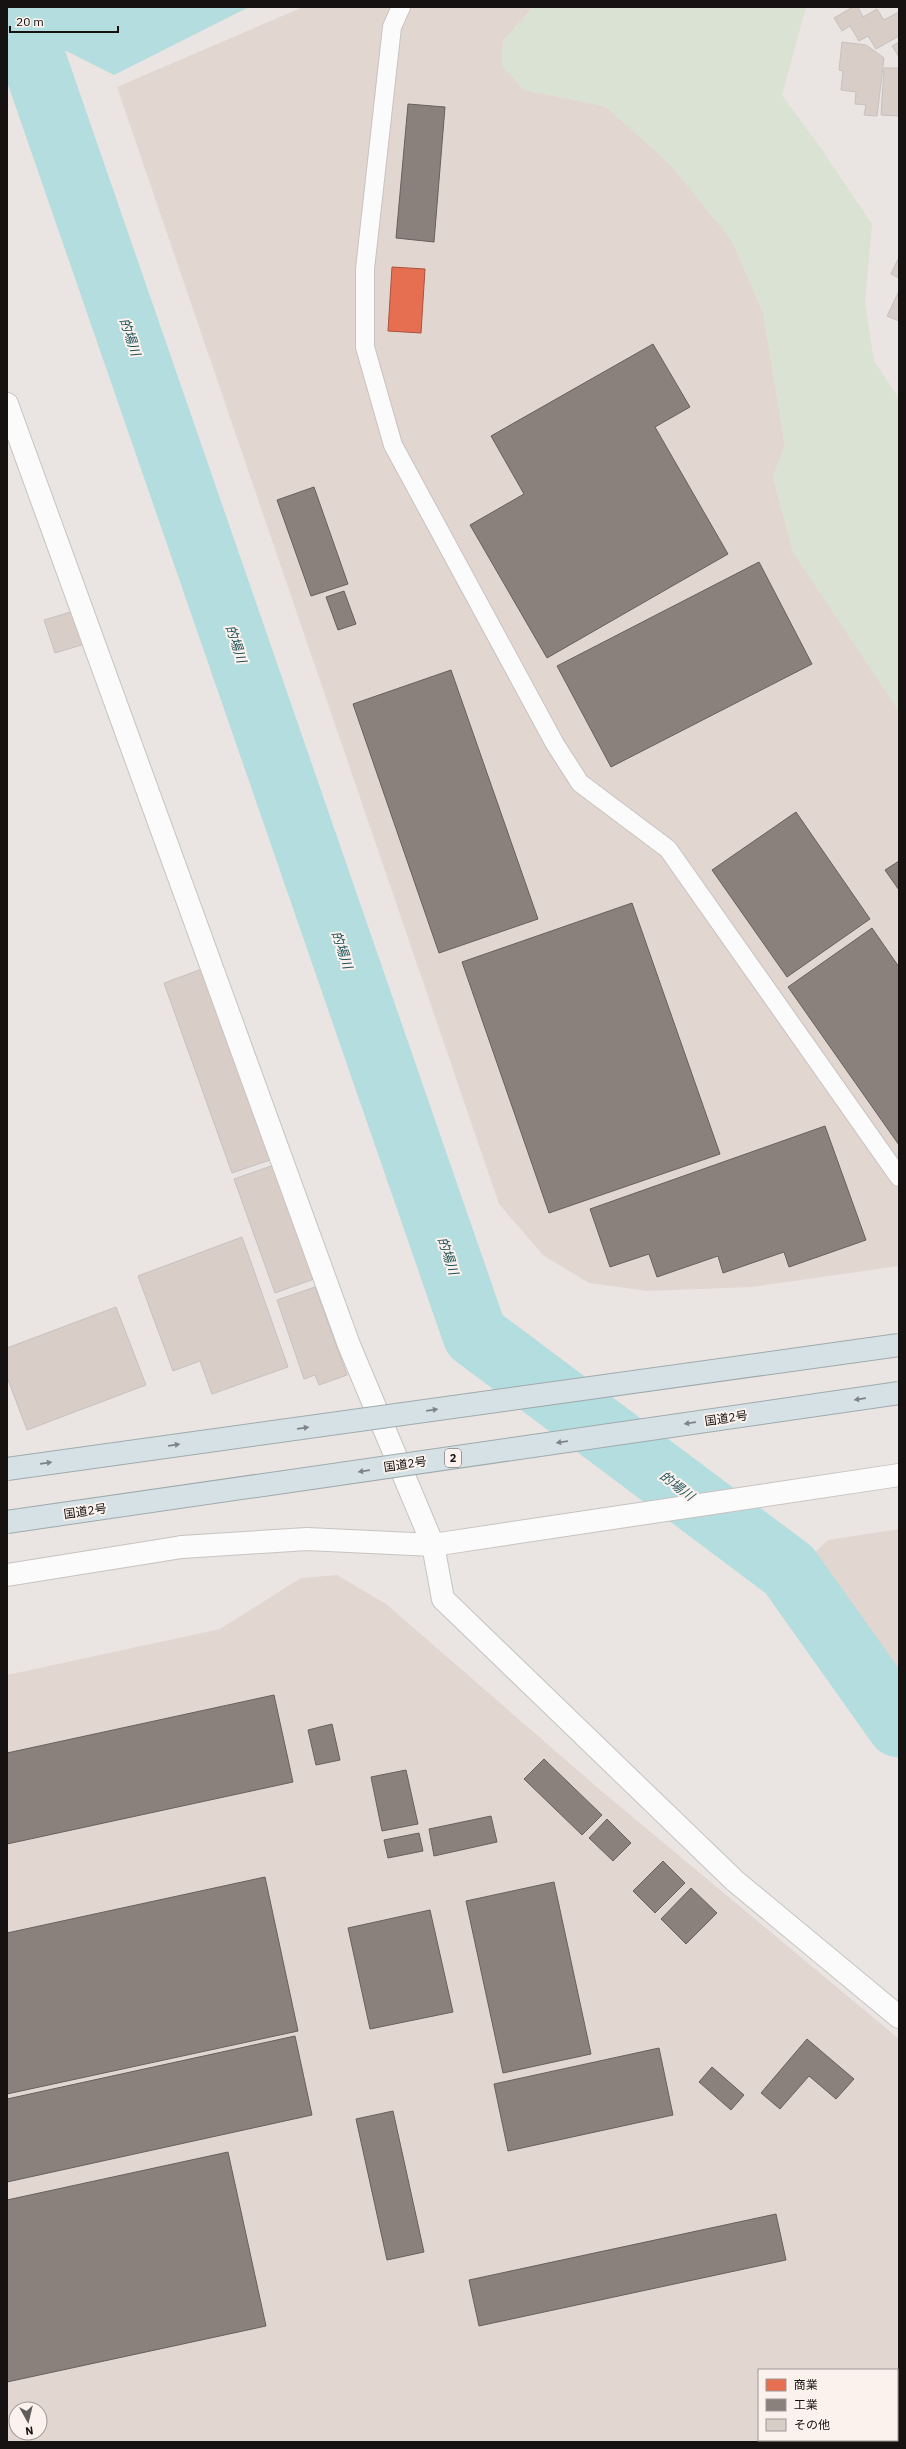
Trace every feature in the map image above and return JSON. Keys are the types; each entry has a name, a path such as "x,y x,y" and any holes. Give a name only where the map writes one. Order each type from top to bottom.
{"highway":[{"path":"7,1469 899,1345"},
{"name":"国道2号","path":"7,1522 899,1393"}],"street":[{"path":"7,404 349,1345 433,1545 443,1599 735,1881 899,2017"},
{"path":"7,1575 182,1547 307,1539 433,1545 899,1475"}],"lane":[{"path":"401,7 392,27 365,269 365,347 393,445 555,744 580,783 668,849 899,1177"}],"shaded area":[{"path":"303,7 533,7 503,41 502,65 524,90 605,106 670,164 732,241 763,312 785,445 773,477 793,552 899,711 899,1266 752,1287 647,1291 589,1283 544,1256 499,1204 117,87"},
{"path":"899,1529 899,1695 806,1595 802,1565 828,1540"},
{"path":"337,1575 386,1604 598,1788 899,2039 899,2442 7,2442 7,1675 220,1629 301,1578"}],"green space":[{"path":"533,7 806,7 782,95 820,147 872,224 865,302 874,361 899,398 899,711 793,552 773,477 785,445 763,312 732,241 670,164 605,106 524,90 502,65 503,41"}],"water":[{"path":"7,7 249,7 114,75 7,21"}],"building: 商業":[{"path":"392,267 425,269 421,333 388,331"}],"building: 工業":[{"path":"408,104 445,107 434,242 396,238"},
{"path":"653,344 690,407 655,427 728,554 547,658 470,525 524,494 491,436"},
{"path":"314,487 348,584 311,596 277,500"},
{"path":"759,562 812,664 611,767 557,666"},
{"path":"344,591 356,624 338,630 326,597"},
{"path":"451,670 538,919 439,953 353,704"},
{"path":"796,812 870,919 787,977 712,870"},
{"path":"899,861 899,890 885,870"},
{"path":"632,903 720,1154 549,1213 462,962"},
{"path":"872,928 899,967 899,1145 788,987"},
{"path":"825,1126 866,1240 789,1267 784,1252 723,1273 718,1256 657,1277 649,1254 610,1267 590,1209"},
{"path":"274,1695 293,1782 7,1844 7,1753"},
{"path":"332,1724 340,1760 316,1765 308,1730"},
{"path":"544,1759 602,1815 582,1835 524,1779"},
{"path":"406,1770 418,1824 382,1831 371,1777"},
{"path":"491,1816 497,1842 434,1856 429,1829"},
{"path":"607,1819 631,1843 613,1861 589,1838"},
{"path":"419,1833 423,1851 388,1858 384,1840"},
{"path":"663,1861 685,1883 655,1913 633,1891"},
{"path":"265,1877 298,2031 7,2094 7,1933"},
{"path":"554,1882 591,2054 503,2073 466,1901"},
{"path":"691,1888 717,1913 686,1944 661,1919"},
{"path":"430,1910 453,2012 370,2029 348,1928"},
{"path":"295,2036 312,2115 7,2182 7,2099"},
{"path":"807,2039 854,2079 836,2099 809,2076 780,2109 761,2093"},
{"path":"659,2048 673,2115 508,2151 494,2084"},
{"path":"712,2067 744,2095 731,2110 699,2082"},
{"path":"393,2111 424,2252 387,2260 356,2119"},
{"path":"228,2152 266,2326 7,2382 7,2200"},
{"path":"776,2214 786,2260 479,2326 469,2280"}],"building: その他":[{"path":"853,7 858,7 863,17 877,9 884,20 899,12 899,36 876,49 868,36 859,41 850,26 842,31 834,18"},
{"path":"842,42 866,45 884,58 877,116 864,115 866,105 855,104 856,92 841,90 843,71 839,70"},
{"path":"899,42 899,57 892,46"},
{"path":"884,68 899,68 899,116 881,115"},
{"path":"899,257 899,278 891,274"},
{"path":"899,291 899,321 887,316"},
{"path":"74,611 85,644 55,653 44,620"},
{"path":"202,969 270,1160 232,1173 164,983"},
{"path":"274,1165 314,1279 275,1293 234,1179"},
{"path":"242,1237 288,1367 212,1394 200,1361 173,1371 138,1276"},
{"path":"315,1287 347,1375 319,1385 315,1375 304,1379 277,1300"},
{"path":"116,1307 146,1385 27,1430 7,1377 7,1348"}],"waterway":[{"name":"的場川","path":"18,14 475,1335 789,1570 899,1725"}]}
